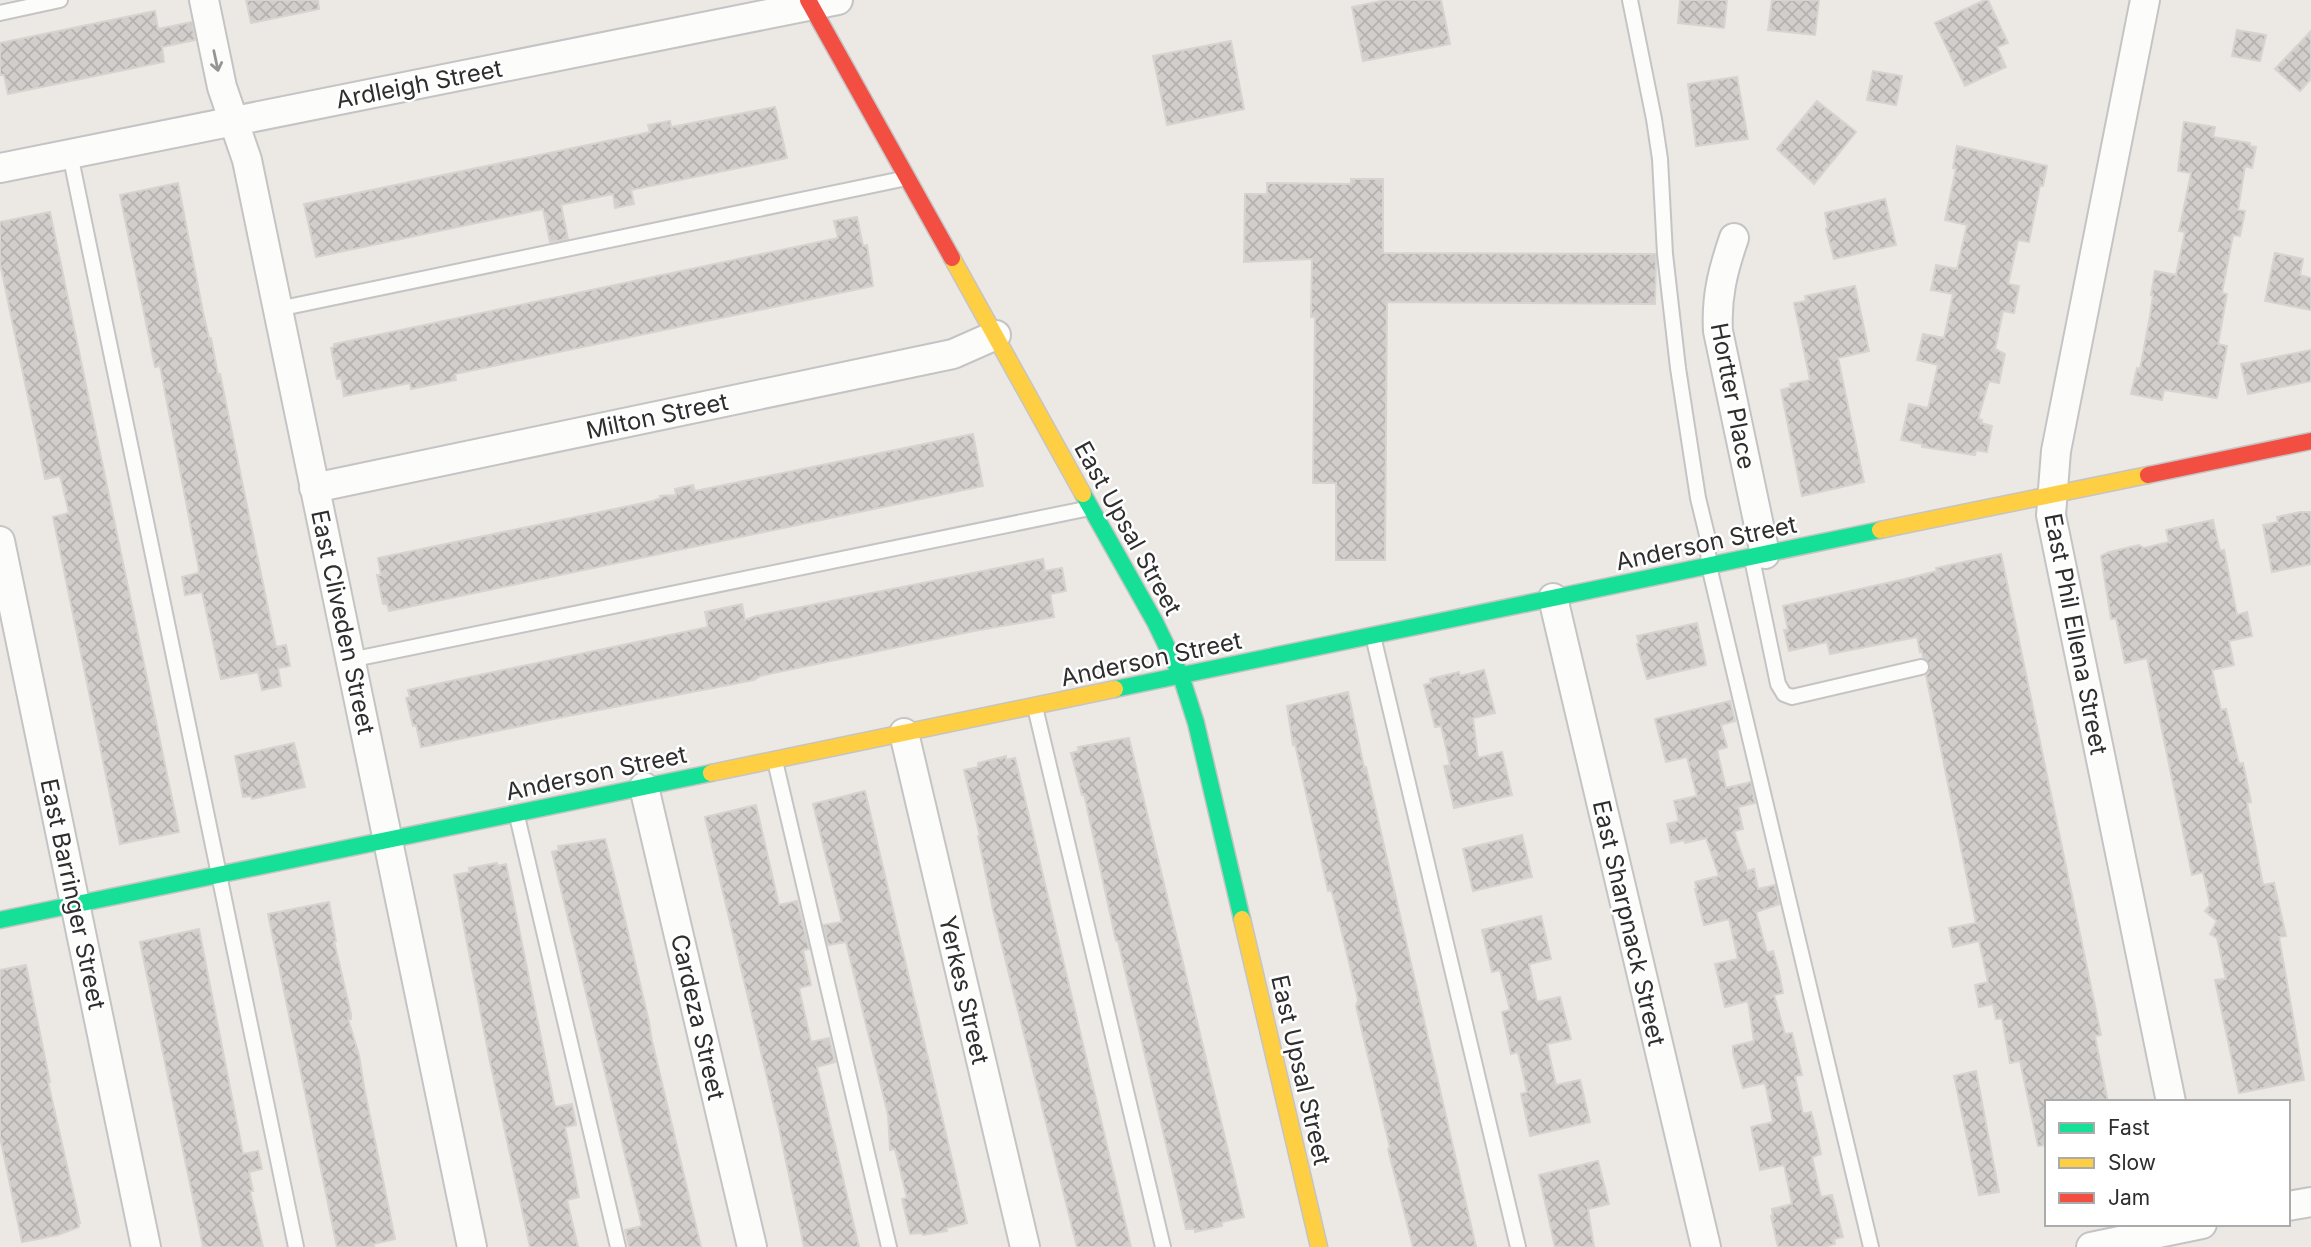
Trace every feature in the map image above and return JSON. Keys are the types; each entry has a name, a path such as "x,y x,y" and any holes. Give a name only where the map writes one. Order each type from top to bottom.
{"street":[{"name":"East Cliveden Street","path":"204,0 222,87 247,160 472,1247"},
{"name":"Ardleigh Street","path":"0,168 809,3 838,0"},
{"name":"East Phil Ellena Street","path":"2145,0 2056,451 2051,495 2054,535 2171,1100"},
{"name":"East Upsal Street","path":"809,3 1155,622 1181,676 1193,713 1319,1247"},
{"name":"Hortter Place","path":"1734,238 1720,283 1718,331 1758,556"},
{"name":"Milton Street","path":"314,488 953,355 996,335"},
{"name":"Anderson Street","path":"0,920 2311,441"},
{"name":"East Barringer Street","path":"0,541 146,1247"},
{"name":"East Sharpnack Street","path":"1553,598 1706,1247"},
{"name":"Yerkes Street","path":"904,733 1025,1247"},
{"name":"Cardeza Street","path":"644,787 752,1247"},
{"path":"2290,1206 2311,1202"},
{"path":"2091,1247 2200,1230"}],"lane":[{"path":"1630,0 1660,159 1665,254 1678,368 1698,498 1707,535 1709,566 1871,1247"},
{"path":"0,13 52,1"},
{"path":"70,154 296,1247"},
{"path":"278,309 907,178"},
{"path":"350,660 1091,507"},
{"path":"1758,556 1778,684 1784,694 1792,697 1921,667"},
{"path":"1373,636 1518,1247"},
{"path":"1035,706 1163,1247"},
{"path":"775,760 888,1247"},
{"path":"516,813 618,1247"}],"building":[{"path":"246,0 318,0 319,9 251,23"},
{"path":"1386,0 1441,0 1450,44 1363,61 1352,7"},
{"path":"1680,0 1727,0 1724,28 1678,23"},
{"path":"1772,0 1819,0 1815,35 1768,30"},
{"path":"1988,0 2008,43 1997,47 2006,67 1965,86 1935,23"},
{"path":"155,11 158,29 192,22 195,40 162,47 164,62 8,94 4,75 0,75 0,43"},
{"path":"2237,30 2266,35 2260,61 2232,56"},
{"path":"2311,31 2311,79 2300,91 2275,69"},
{"path":"1231,41 1244,109 1167,125 1153,56"},
{"path":"1873,71 1902,76 1896,105 1867,100"},
{"path":"1737,77 1748,139 1696,146 1688,84"},
{"path":"1817,101 1856,132 1814,184 1777,149"},
{"path":"775,107 787,158 631,190 634,204 615,208 613,194 561,205 568,239 550,242 543,209 316,257 304,204 650,132 648,125 670,121 671,127"},
{"path":"2184,122 2215,127 2213,137 2250,143 2249,146 2256,147 2252,168 2245,166 2238,210 2245,211 2240,236 2233,235 2222,293 2227,294 2218,344 2227,346 2217,398 2164,390 2162,400 2131,394 2137,368 2140,369 2155,271 2176,275 2185,232 2179,231 2191,173 2178,171"},
{"path":"1957,146 2047,166 2043,186 2040,185 2029,242 2018,240 2008,284 2019,286 2014,313 2003,311 1995,349 2005,354 1999,383 1989,381 1978,419 1982,420 1981,423 1992,426 1987,452 1976,450 1975,455 1922,447 1922,444 1901,440 1909,404 1928,408 1938,365 1917,360 1923,334 1944,338 1953,294 1931,290 1936,265 1957,269 1967,225 1945,220 1956,169 1953,168"},
{"path":"1351,179 1383,179 1383,253 1655,254 1656,257 1655,304 1387,302 1385,560 1336,560 1336,483 1313,483 1315,317 1311,317 1312,259 1244,262 1245,194 1267,194 1267,183 1351,184"},
{"path":"178,183 203,312 218,375 220,374 276,647 286,645 290,666 278,668 281,686 262,690 258,672 221,679 202,592 185,595 182,577 198,573 199,570 160,366 155,367 120,195"},
{"path":"1885,199 1896,245 1834,259 1825,213"},
{"path":"50,212 179,832 120,844 53,517 69,513 60,476 45,479 0,263 0,222"},
{"path":"857,217 863,246 867,245 873,286 455,374 456,380 411,389 410,383 344,396 341,378 337,379 331,348 334,344 838,238 834,221"},
{"path":"2275,253 2303,259 2300,275 2311,278 2311,310 2265,301"},
{"path":"1855,286 1869,351 1838,358 1864,482 1802,496 1781,390 1791,387 1790,384 1810,380 1794,303 1806,301 1805,296"},
{"path":"2311,350 2311,381 2248,394 2241,364"},
{"path":"973,434 983,486 389,611 387,604 383,604 377,575 381,575 378,558 653,501 661,498 660,496 676,495 675,489 693,485 695,491"},
{"path":"2311,512 2311,564 2272,572 2263,525 2278,522 2277,517"},
{"path":"2213,520 2220,551 2224,550 2237,615 2247,612 2252,636 2229,641 2234,665 2212,670 2221,710 2226,709 2239,764 2243,763 2251,802 2247,803 2263,885 2274,883 2286,936 2279,937 2304,1080 2239,1093 2215,980 2226,979 2217,938 2210,934 2217,921 2205,911 2210,905 2203,872 2192,875 2147,658 2125,663 2116,618 2111,619 2101,556 2139,545 2144,548 2169,542 2166,530"},
{"path":"2001,554 2101,1035 2095,1036 2108,1100 2045,1100 2045,1145 2038,1146 2020,1061 2010,1063 2002,1018 1996,1019 1993,1004 1979,1007 1975,985 1988,982 1979,941 1953,947 1949,928 1976,923 1926,675 1930,666 1923,658 1922,651 1920,652 1917,637 1830,654 1827,642 1789,651 1784,630 1788,630 1783,606 1905,579 1937,571 1936,568"},
{"path":"1043,559 1045,571 1062,568 1066,591 1050,594 1054,617 974,631 760,676 754,680 421,747 406,698 410,697 408,690 708,627 705,612 742,604 745,620"},
{"path":"1697,623 1706,665 1647,679 1637,636"},
{"path":"1484,670 1495,713 1473,718 1478,758 1502,752 1512,795 1454,808 1444,766 1450,765 1441,726 1435,727 1424,685 1431,683 1430,679 1459,672 1460,676"},
{"path":"1348,692 1476,1247 1413,1247 1356,1006 1358,1000 1333,896 1331,890 1328,891 1295,744 1293,745 1287,706"},
{"path":"1730,701 1735,721 1721,725 1727,747 1717,750 1726,788 1751,782 1755,803 1738,807 1743,829 1734,831 1747,871 1754,869 1758,889 1775,885 1780,904 1756,912 1767,953 1773,951 1779,972 1783,993 1774,995 1785,1034 1792,1033 1802,1075 1795,1076 1803,1114 1811,1112 1817,1134 1821,1154 1812,1157 1821,1197 1832,1195 1843,1237 1834,1239 1835,1244 1823,1247 1778,1247 1772,1209 1792,1204 1784,1165 1760,1170 1751,1127 1773,1122 1765,1083 1743,1088 1733,1053 1733,1046 1754,1041 1748,1001 1725,1007 1715,964 1738,959 1729,919 1704,925 1695,889 1695,882 1719,876 1706,838 1671,843 1667,824 1679,821 1674,801 1697,796 1687,757 1666,762 1655,719"},
{"path":"1129,738 1244,1217 1222,1222 1222,1226 1195,1232 1195,1229 1186,1229 1116,941 1084,794 1082,795 1071,753 1079,751 1078,747"},
{"path":"294,743 305,787 252,799 251,796 243,797 235,756"},
{"path":"1006,756 1006,760 1015,758 1131,1247 1077,1247 993,910 980,836 964,770 978,767 978,763"},
{"path":"865,791 967,1223 946,1228 947,1231 923,1235 910,1234 902,1199 907,1198 895,1149 890,1150 888,1115 846,942 828,945 823,925 842,922 813,804"},
{"path":"756,805 779,905 797,901 809,949 803,950 811,985 799,988 811,1042 829,1038 835,1062 817,1067 859,1247 804,1247 779,1128 705,817"},
{"path":"1522,835 1532,877 1473,891 1463,849"},
{"path":"605,839 701,1247 629,1247 625,1230 642,1226 552,852 559,850 558,846"},
{"path":"497,863 498,866 506,864 555,1107 572,1104 576,1125 565,1127 579,1197 567,1200 578,1247 530,1247 490,1062 454,875 470,872 469,868"},
{"path":"329,902 334,941 351,1014 351,1019 348,1019 359,1055 395,1239 374,1244 374,1247 337,1247 268,914"},
{"path":"1541,916 1551,959 1529,964 1537,1002 1560,997 1571,1039 1547,1044 1556,1085 1580,1080 1590,1122 1530,1136 1521,1094 1527,1092 1518,1052 1511,1054 1502,1012 1510,1010 1500,970 1492,972 1482,930"},
{"path":"199,929 243,1154 258,1151 262,1169 249,1172 253,1191 250,1191 263,1247 203,1247 140,942"},
{"path":"26,965 48,1082 80,1223 79,1227 58,1235 22,1242 0,1137 0,970"},
{"path":"1976,1071 1999,1192 1979,1195 1954,1076"},
{"path":"1598,1161 1609,1204 1588,1209 1594,1247 1555,1247 1539,1175"}],"traffic: fast":[{"path":"1083,494 1155,622 1181,676 1196,723 1242,919"},
{"path":"1115,689 1880,530"},
{"path":"0,920 711,773"}],"traffic: slow":[{"path":"952,258 1083,494"},
{"path":"1880,530 2148,475"},
{"path":"711,773 1115,689"},
{"path":"1242,919 1319,1247"}],"traffic: jam":[{"path":"808,0 952,258"},
{"path":"2148,475 2311,441"}]}
